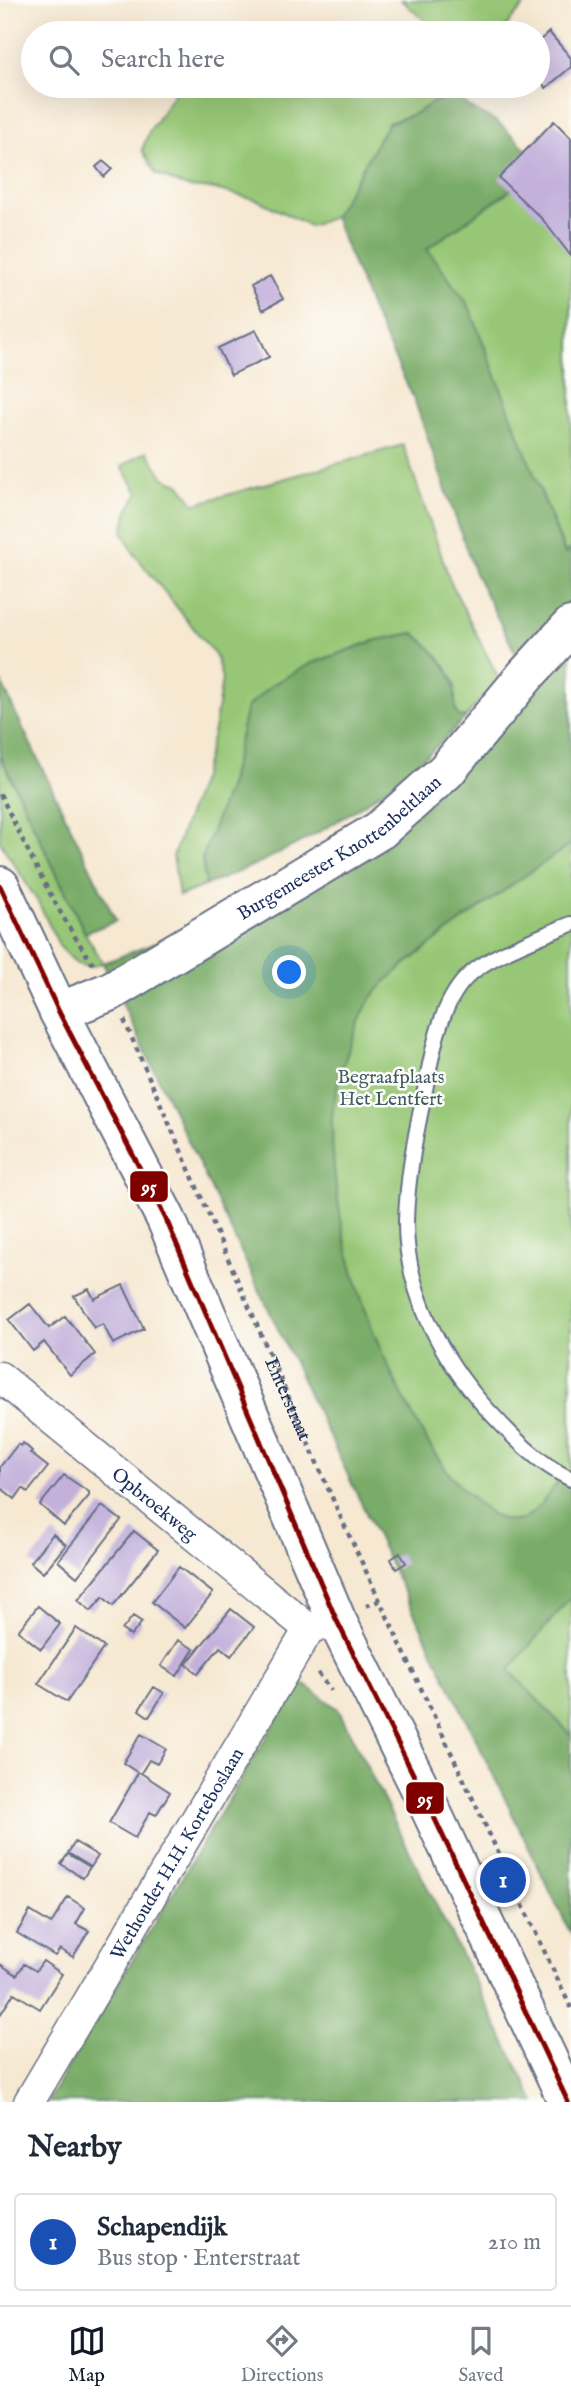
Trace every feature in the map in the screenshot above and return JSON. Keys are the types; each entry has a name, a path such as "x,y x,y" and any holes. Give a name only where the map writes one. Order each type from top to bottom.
{"main road":[{"name":"Burgemeester Knottenbeltlaan","path":"60,1012 111,991 380,830 446,771 571,626"},
{"path":"0,886 60,1012 166,1219 322,1624 426,1800 568,2102"}],"street":[{"name":"Opbroekweg","path":"0,1377 322,1624"},
{"name":"Wethouder H.H. Korteboslaan","path":"29,2102 322,1624"}],"lane":[{"path":"571,924 500,954 467,976 442,1016 416,1131 406,1222 414,1279 429,1321 447,1355 467,1386 514,1439 555,1471 571,1479"}],"path":[{"name":"Enterstraat","path":"0,793 69,931 111,991 341,1518 571,2008"}],"green space":[{"path":"401,0 529,0 511,21 426,21"},
{"path":"171,98 440,98 414,114 388,123 334,217 310,226 258,200 214,189 187,187 156,174 142,150 149,132"},
{"path":"442,98 462,98 468,107 494,120 513,135 543,167 427,249 469,306 565,554 571,548 571,598 518,658 475,573 414,399 373,313 334,217 388,123 414,114"},
{"path":"543,167 571,193 571,548 566,554 536,480 427,249"},
{"path":"403,445 451,583 499,679 466,717 459,717 454,685 448,670 432,649 413,633 377,640 310,664 247,707 230,783 202,859 206,885 179,896 173,856 203,774 215,725 222,679 216,656 135,555 123,533 127,513 138,493 122,466 147,451 164,478 179,484 195,504"},
{"path":"414,633 448,670 454,685 457,713 459,717 466,717 409,770 346,816 278,854 206,885 202,859 230,783 247,707 273,684 310,664 377,640"},
{"path":"571,646 571,844 450,930 379,988 367,1006 353,1037 336,1093 332,1121 337,1197 344,1234 364,1306 393,1376 436,1456 475,1501 493,1515 506,1520 520,1520 532,1513 561,1478 571,1484 571,1597 509,1670 571,1735 571,1934 399,1582 103,963 179,934 323,866"},
{"path":"0,679 116,921 85,933 0,755"},
{"name":"Begraafplaats Het Lentfert","path":"571,699 571,1884 159,1015"},
{"path":"0,755 85,933 103,963 89,967 77,964 60,947 38,902 0,842"},
{"path":"300,1681 338,1709 535,2102 47,2102"}],"building":[{"path":"550,33 571,58 571,67 550,85"},
{"path":"554,121 571,138 571,256 543,220 499,178"},
{"path":"103,161 112,169 104,177 96,167"},
{"path":"270,276 283,299 263,310 251,286"},
{"path":"256,330 269,357 231,375 218,348"},
{"path":"123,1285 144,1329 113,1344 103,1324 94,1328 74,1296 89,1289 94,1299"},
{"path":"30,1304 49,1328 65,1316 95,1354 70,1375 44,1342 33,1351 9,1320"},
{"path":"23,1443 32,1451 30,1453 48,1467 28,1492 23,1488 15,1499 0,1487 0,1467 18,1444 21,1446"},
{"path":"64,1475 89,1492 89,1496 64,1526 40,1505"},
{"path":"102,1506 121,1520 77,1577 58,1561"},
{"path":"134,1531 158,1550 113,1606 103,1597 91,1611 78,1600"},
{"path":"53,1534 66,1545 43,1573 30,1562"},
{"path":"400,1553 406,1563 396,1569 391,1559"},
{"path":"179,1567 213,1593 185,1628 152,1602"},
{"path":"38,1606 60,1624 41,1649 18,1631"},
{"path":"231,1609 254,1627 231,1656 220,1647 198,1674 186,1664"},
{"path":"133,1616 142,1622 131,1636 122,1630"},
{"path":"76,1628 104,1647 67,1702 38,1684"},
{"path":"178,1640 194,1649 177,1676 161,1666"},
{"path":"154,1687 164,1693 149,1717 139,1710"},
{"path":"141,1734 166,1749 157,1764 149,1760 141,1773 170,1792 156,1815 150,1812 135,1838 109,1823 138,1773 123,1763"},
{"path":"75,1842 98,1856 91,1867 68,1853"},
{"path":"68,1854 90,1867 83,1878 61,1864"},
{"path":"68,1897 85,1908 76,1924 89,1931 73,1957 60,1949 55,1956 17,1933 30,1911 51,1924"},
{"path":"43,1961 62,1974 40,2009 14,1993 0,2015 0,1964 17,1975 24,1964 36,1971"}],"transit line":[{"name":"95","path":"0,886 59,1012 166,1219 336,1619 426,1800 568,2102"}],"place":[{"name":"Schapendijk","path":"503,1880"}]}
